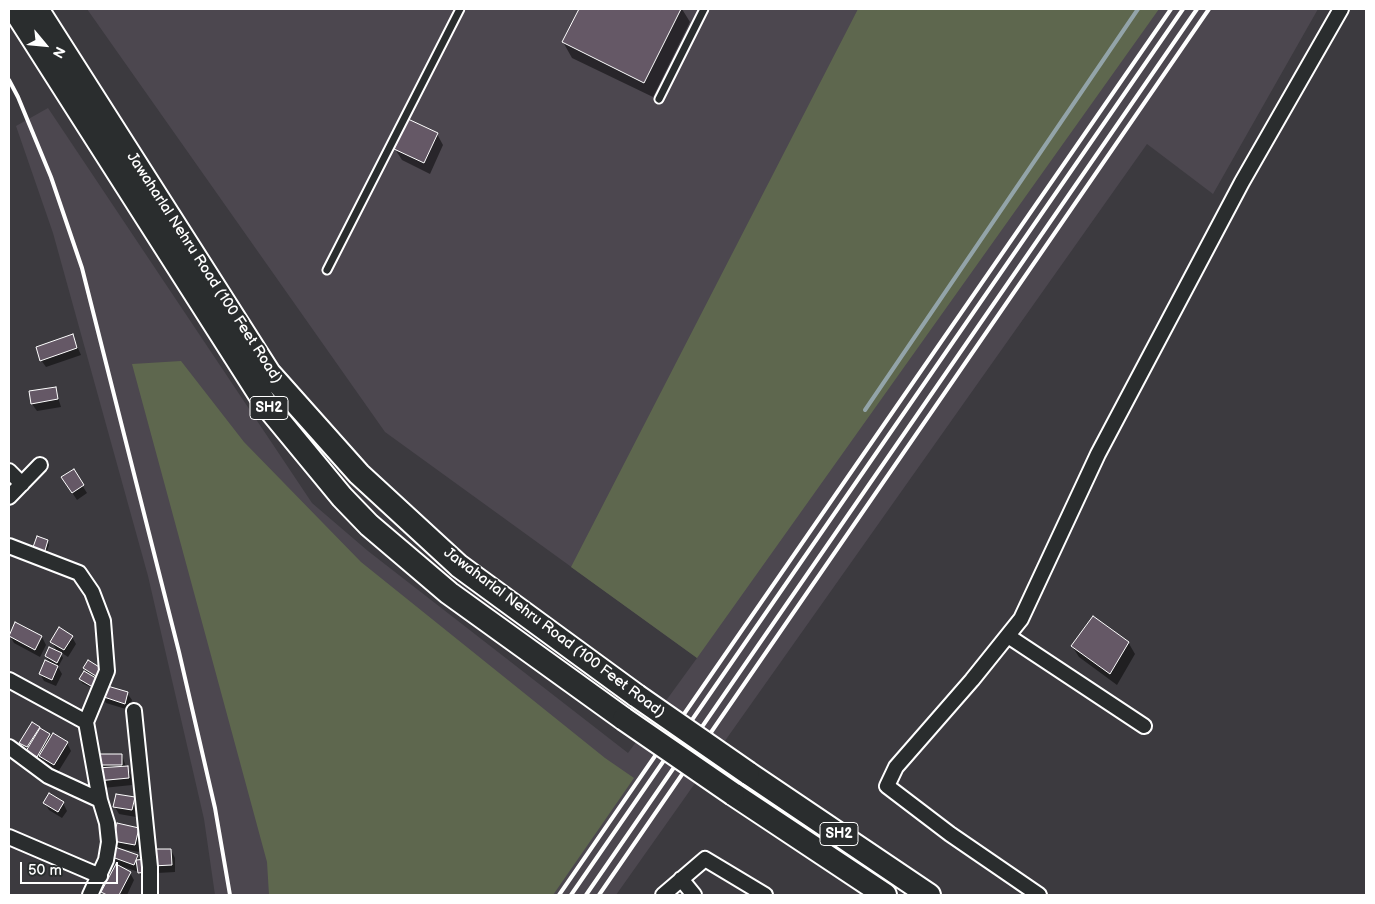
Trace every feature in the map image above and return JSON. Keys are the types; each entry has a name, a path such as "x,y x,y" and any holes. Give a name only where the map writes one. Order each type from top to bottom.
{"main road":[{"name":"Jawaharlal Nehru Road (100 Feet Road)","path":"14,9 267,406 342,497 369,525 449,593 624,719 885,895"},
{"name":"Jawaharlal Nehru Road (100 Feet Road)","path":"37,9 269,373 359,474 459,566 637,696 930,895"}],"street":[{"path":"1039,895 950,834 887,786 896,767 1021,619 1098,454 1242,182 1341,9"},
{"path":"9,497 40,465"},
{"path":"9,471 22,484"},
{"path":"9,546 79,573 92,592 103,621 106,670 86,722 100,800 108,823 109,842 100,876 90,895"},
{"path":"1008,636 1144,726"},
{"path":"9,680 86,722"},
{"path":"134,711 150,867 150,895"},
{"path":"9,747 48,776 100,800"},
{"path":"9,837 100,876"},
{"path":"663,895 705,859 765,895"},
{"path":"681,879 694,895"}],"lane":[{"path":"327,270 460,9"},
{"path":"658,99 704,9"}],"shaded area":[{"path":"87,9 1318,9 1213,194 1147,144 616,895 215,895 204,819 148,576 53,233 16,126 48,108 312,503 368,551 628,753 697,658 385,432"}],"green space":[{"path":"858,9 1159,9 697,658 571,567"},
{"path":"181,361 244,442 361,562 605,758 634,778 553,895 269,895 267,862 132,364"}],"building":[{"path":"579,9 681,9 644,83 562,42"},
{"path":"408,119 438,133 424,163 394,149"},
{"path":"73,334 77,348 40,361 36,347"},
{"path":"56,387 58,399 31,404 29,391"},
{"path":"74,469 84,485 72,493 61,477"},
{"path":"37,536 48,540 44,554 32,550"},
{"path":"1093,616 1129,642 1110,674 1071,646"},
{"path":"15,622 42,636 35,650 9,636"},
{"path":"59,627 73,636 64,650 50,642"},
{"path":"49,647 62,653 57,663 45,656"},
{"path":"45,660 58,666 52,680 39,674"},
{"path":"88,660 104,670 99,678 83,668"},
{"path":"84,671 101,681 96,689 79,679"},
{"path":"104,685 128,692 125,704 101,696"},
{"path":"32,722 40,727 27,747 19,743"},
{"path":"40,728 50,734 37,757 26,751"},
{"path":"53,733 68,742 54,765 39,756"},
{"path":"98,754 122,754 122,765 98,765"},
{"path":"128,766 129,778 97,781 97,768"},
{"path":"49,793 64,802 58,812 43,803"},
{"path":"116,794 135,797 132,810 113,807"},
{"path":"117,823 139,828 135,845 113,841"},
{"path":"115,847 138,855 134,865 112,857"},
{"path":"152,849 171,849 172,865 152,866"},
{"path":"147,859 148,872 138,873 136,860"},
{"path":"116,864 131,872 119,895 107,895 101,892"}],"waterway":[{"path":"865,410 1138,9"}],"railway":[{"path":"559,895 1171,9"},
{"path":"571,895 1183,9"},
{"path":"586,895 1197,9"},
{"path":"599,895 1209,9"},
{"path":"9,80 18,97 51,177 82,268 179,652 215,808 230,895"}]}
